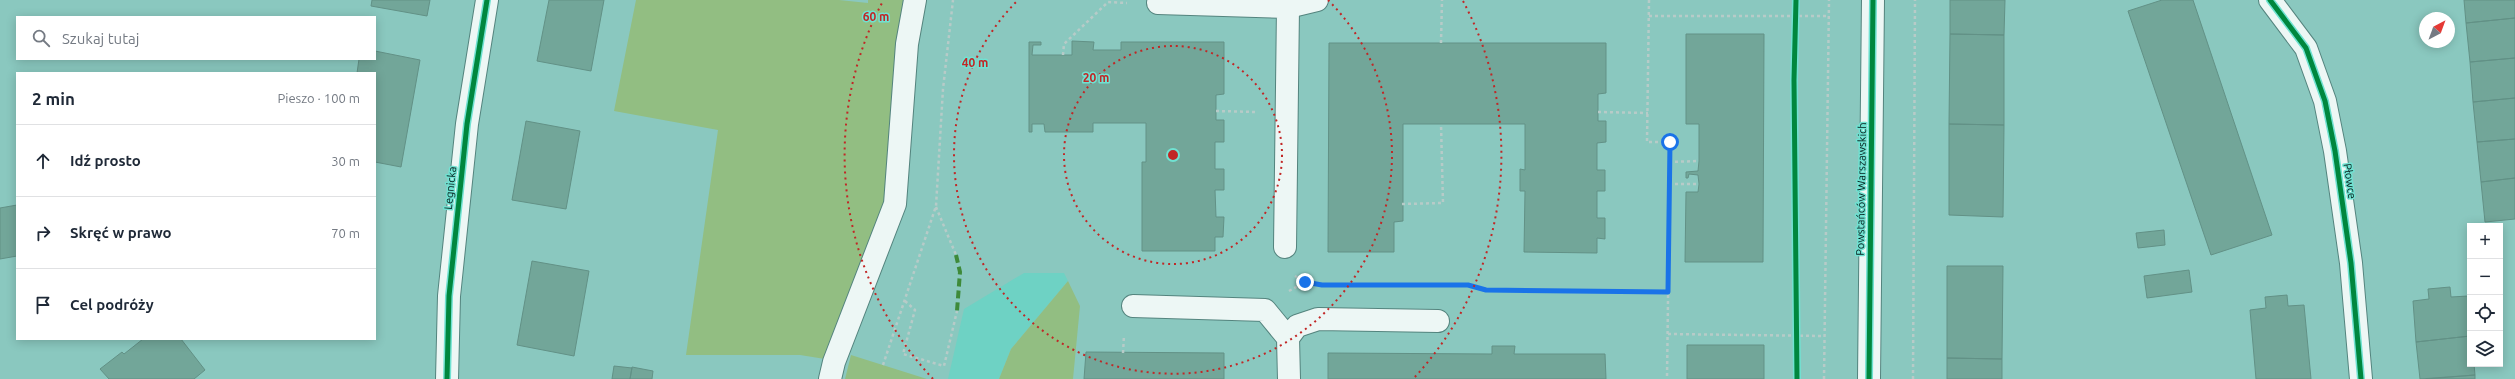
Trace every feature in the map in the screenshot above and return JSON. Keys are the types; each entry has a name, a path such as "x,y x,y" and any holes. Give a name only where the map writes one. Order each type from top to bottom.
{"street":[{"name":"Legnicka","path":"447,379 449,296 465,140 487,0"},
{"path":"830,379 834,362 895,204 907,44 916,0"},
{"path":"1158,3 1288,7 1317,0"},
{"name":"Powstańców Warszawskich","path":"1869,379 1873,0"},
{"name":"Płowce","path":"2270,0 2306,48 2325,101 2335,151 2351,263 2361,379"},
{"path":"1285,247 1288,7"},
{"path":"1133,306 1265,310 1288,338 1289,379"},
{"path":"1288,338 1297,326 1318,319 1438,321"}],"path":[{"path":"1441,43 1442,0"},
{"path":"1649,0 1647,142 1670,142 1668,379"},
{"path":"1824,379 1829,0"},
{"path":"1913,379 1915,0"},
{"path":"883,365 936,206 943,89 952,1"},
{"path":"1063,56 1064,44 1108,2 1158,3"},
{"path":"1796,8 1796,23"},
{"path":"1648,16 1828,16"},
{"path":"1216,111 1286,112"},
{"path":"1598,112 1648,113"},
{"path":"1402,204 1443,203 1441,124"},
{"path":"1669,162 1699,161"},
{"path":"1670,184 1699,184"},
{"path":"936,206 956,255"},
{"path":"1299,277 1305,282 1322,285 1468,285 1486,290 1668,292"},
{"path":"1299,287 1305,282"},
{"path":"905,301 915,310 903,354 944,366 957,311"},
{"path":"1798,329 1798,343"},
{"path":"1668,334 1824,336"}],"shaded area":[{"path":"636,0 839,0 868,3 868,0 903,0 895,67 889,197 825,359 800,355 686,355 718,130 614,111"},
{"path":"1024,273 1064,273 1068,281 1011,349 999,379 948,379 964,309"},
{"path":"1068,281 1080,306 1073,379 999,379 1011,349"},
{"path":"851,355 927,379 845,379"}],"building":[{"path":"372,0 430,0 427,16 371,6"},
{"path":"549,0 604,0 591,71 537,61"},
{"path":"1950,0 2005,0 2004,35 1950,34"},
{"path":"2162,0 2193,0 2272,235 2211,255 2128,11"},
{"path":"2464,0 2515,0 2515,18 2466,23"},
{"path":"2515,18 2515,58 2470,62 2466,23"},
{"path":"1686,34 1764,34 1763,262 1685,262 1686,192 1698,192 1699,184 1698,175 1689,174 1688,178 1686,178 1686,172 1698,171 1699,124 1686,124"},
{"path":"1950,34 2004,35 2004,125 1949,124"},
{"path":"1072,41 1094,42 1093,50 1121,50 1121,42 1224,42 1224,94 1216,95 1216,120 1224,120 1224,142 1215,142 1215,169 1224,169 1224,190 1215,190 1216,217 1224,217 1223,237 1215,237 1215,251 1142,251 1142,162 1146,162 1146,123 1093,123 1093,132 1045,132 1044,124 1032,124 1032,132 1029,132 1029,42 1041,42 1041,45 1033,45 1032,55 1072,55"},
{"path":"1329,43 1606,43 1606,93 1598,94 1598,121 1606,121 1606,142 1597,143 1597,170 1605,170 1605,191 1597,191 1597,218 1605,218 1605,239 1597,238 1597,253 1524,252 1525,191 1520,191 1520,169 1525,170 1525,124 1403,124 1403,221 1394,222 1394,252 1328,252"},
{"path":"376,51 420,60 401,167 376,162 376,72 357,72 359,60 376,60"},
{"path":"2515,58 2515,98 2473,102 2470,62"},
{"path":"2515,98 2515,139 2477,142 2473,102"},
{"path":"526,121 580,131 566,209 512,200"},
{"path":"1949,124 2004,125 2003,217 1949,215"},
{"path":"2515,139 2515,178 2481,182 2477,142"},
{"path":"2515,178 2515,219 2485,222 2481,182"},
{"path":"16,205 16,256 0,259 0,208"},
{"path":"2164,230 2165,245 2138,248 2136,233"},
{"path":"532,261 589,271 574,356 517,345"},
{"path":"1947,266 2003,266 2002,359 1947,358"},
{"path":"2189,270 2192,292 2147,298 2144,276"},
{"path":"2450,287 2451,297 2467,296 2467,336 2416,342 2413,301 2429,299 2428,289"},
{"path":"2287,295 2288,306 2304,305 2311,379 2256,379 2250,310 2266,308 2265,297"},
{"path":"2467,336 2467,367 2474,367 2475,375 2420,379 2416,342"},
{"path":"142,340 182,340 205,370 194,379 109,379 100,369 122,352 124,354"},
{"path":"1687,345 1764,345 1764,379 1687,379"},
{"path":"1492,346 1515,346 1514,354 1605,354 1606,379 1328,379 1328,353 1492,354"},
{"path":"1086,352 1224,353 1224,379 1084,379"},
{"path":"1947,358 2002,359 2002,379 1947,379"},
{"path":"614,366 632,368 630,379 612,379"},
{"path":"632,367 653,371 652,379 630,379"},
{"path":"2475,375 2475,379 2426,379"}],"marked path":[{"path":"956,255 960,272 957,311"}],"cycle path":[{"path":"447,379 449,296 467,124 487,0"},
{"path":"1796,0 1794,80 1797,379"},
{"path":"1869,379 1873,0"},
{"path":"2270,0 2306,48 2325,101 2335,151 2351,263 2361,379"}],"route":[{"path":"1305,282 1322,285 1468,285 1486,290 1668,292 1670,142"}]}
